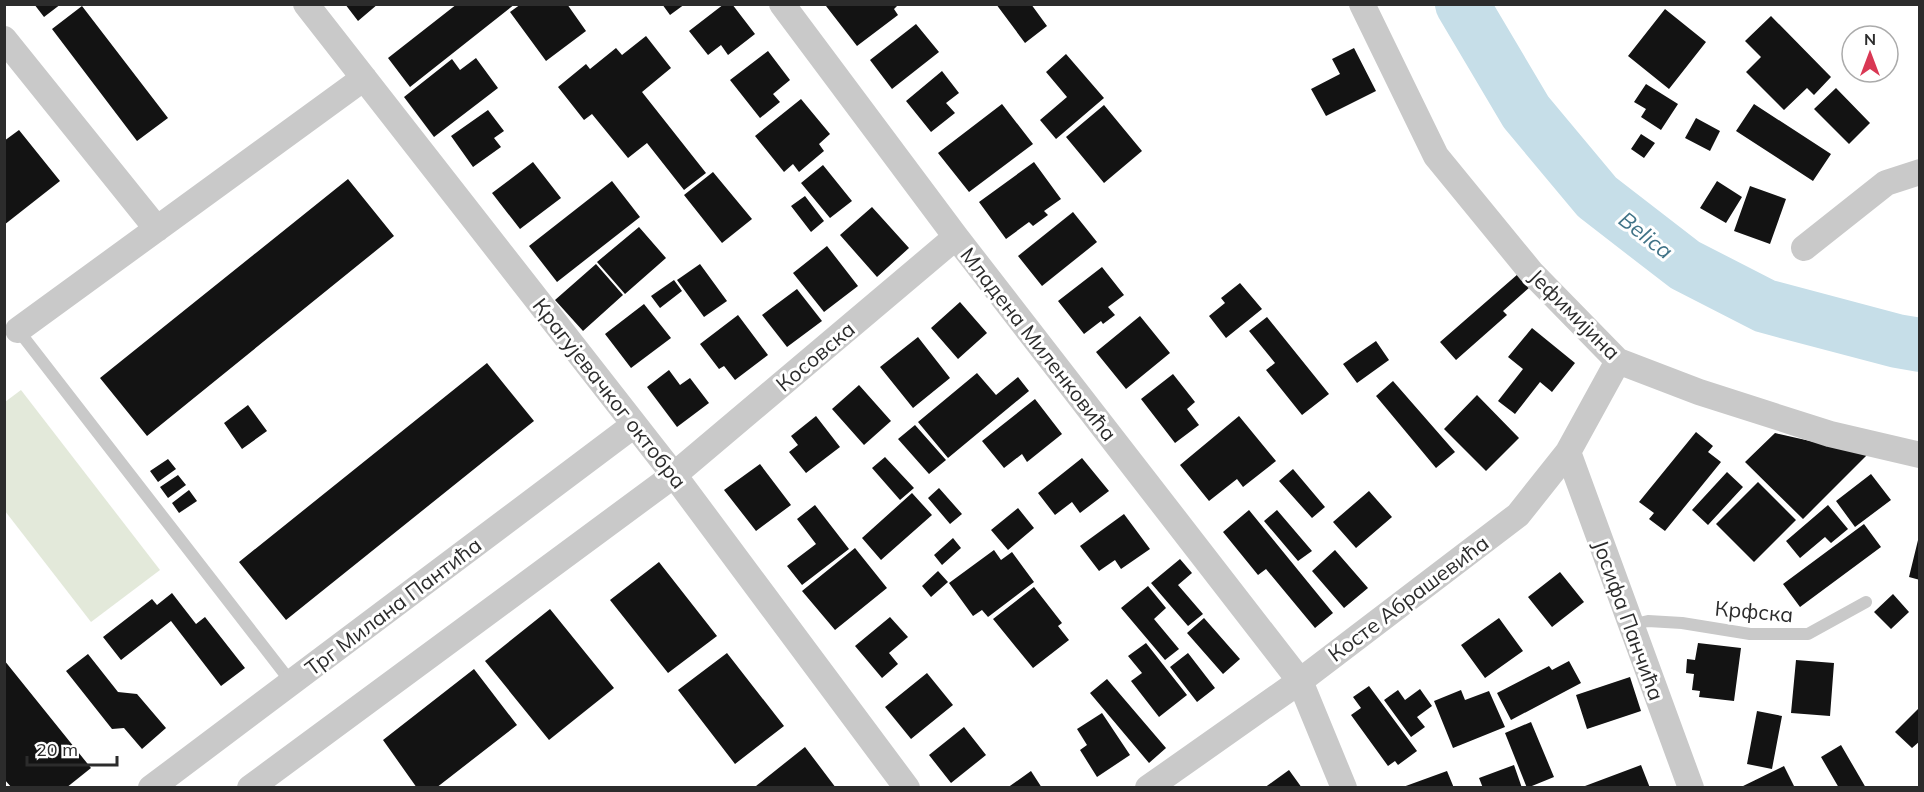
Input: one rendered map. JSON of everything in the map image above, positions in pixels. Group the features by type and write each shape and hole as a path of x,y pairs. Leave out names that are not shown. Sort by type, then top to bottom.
{"street":[{"name":"Крагујевачког октобра","path":"306,4 674,475 907,788"},
{"name":"Младена Миленковића","path":"782,4 956,237 1300,681 1344,788"},
{"name":"Јефимијина","path":"1362,4 1436,156 1531,272 1618,361 1699,392 1830,434 1920,454"},
{"path":"8,49 157,229"},
{"path":"18,330 364,78"},
{"path":"1804,248 1886,183 1920,172"},
{"name":"Косовска","path":"674,475 956,237"},
{"name":"Косте Абрашевића","path":"1148,788 1300,681 1518,515 1568,452 1618,361"},
{"name":"Трг Милана Пантића","path":"151,788 634,424"},
{"name":"Јосифа Панчића","path":"1568,452 1691,788"},
{"path":"250,788 674,475"}],"lane":[{"path":"18,330 291,682"},
{"name":"Крфска","path":"1631,625 1648,621 1682,623 1750,634 1808,634 1866,602"}],"green space":[{"path":"21,390 160,570 91,622 5,511 5,402"}],"building":[{"path":"34,4 61,4 44,17"},
{"path":"345,4 378,4 358,21"},
{"path":"457,4 515,4 410,87 388,58"},
{"path":"521,4 567,4 586,31 546,61 510,12"},
{"path":"662,4 685,4 670,15"},
{"path":"724,4 732,4 755,34 728,55 721,45 708,55 689,31"},
{"path":"829,4 899,4 894,9 898,15 857,46 826,6"},
{"path":"996,4 1031,4 1047,26 1025,43"},
{"path":"82,6 168,118 137,141 52,29"},
{"path":"1665,9 1706,42 1669,89 1628,56"},
{"path":"1771,16 1831,77 1814,95 1807,88 1784,110 1746,72 1761,57 1745,41"},
{"path":"916,24 939,52 892,89 870,60"},
{"path":"646,36 671,68 642,92 706,173 684,190 647,143 628,158 592,114 584,120 558,87 586,64 590,69 616,48 622,55"},
{"path":"1354,48 1376,91 1326,116 1311,89 1340,74 1332,59"},
{"path":"768,51 790,80 773,94 780,102 760,118 730,80"},
{"path":"1066,54 1104,98 1056,139 1040,120 1067,97 1046,72"},
{"path":"476,58 498,88 434,137 404,97 452,59 460,70"},
{"path":"942,71 959,93 946,103 955,113 931,132 906,101"},
{"path":"1646,84 1678,104 1661,130 1641,117 1646,109 1634,102"},
{"path":"1836,88 1870,123 1849,144 1814,109"},
{"path":"801,99 830,134 819,144 824,151 799,172 793,164 784,172 755,136"},
{"path":"1002,104 1033,144 969,192 938,153"},
{"path":"1754,104 1831,154 1813,181 1736,131"},
{"path":"1104,105 1142,151 1104,183 1066,137"},
{"path":"488,110 504,131 494,138 501,147 473,167 451,136"},
{"path":"1696,118 1720,131 1710,151 1685,138"},
{"path":"19,130 60,181 4,225 4,141"},
{"path":"1641,134 1655,143 1644,158 1631,149"},
{"path":"533,162 561,198 520,229 492,193"},
{"path":"1034,162 1061,199 1044,211 1048,215 1033,226 1029,222 1006,239 979,202"},
{"path":"823,165 852,201 830,218 801,183"},
{"path":"713,172 752,219 722,243 684,195"},
{"path":"348,179 394,236 147,436 100,378"},
{"path":"612,181 640,217 557,282 529,246"},
{"path":"1717,181 1742,197 1726,223 1700,208"},
{"path":"1750,186 1786,199 1770,244 1734,231"},
{"path":"805,196 824,221 811,232 791,206"},
{"path":"872,207 909,248 877,277 840,235"},
{"path":"1073,212 1097,242 1042,286 1018,256"},
{"path":"639,227 666,258 625,294 597,262"},
{"path":"827,246 858,286 824,312 793,273"},
{"path":"596,264 623,295 583,331 555,300"},
{"path":"700,264 727,301 704,317 677,280"},
{"path":"1102,267 1124,295 1108,307 1115,315 1103,324 1101,321 1084,334 1058,301"},
{"path":"1518,274 1530,287 1503,311 1507,315 1456,360 1440,342"},
{"path":"674,280 682,291 660,308 651,296"},
{"path":"1240,283 1262,309 1226,338 1209,316 1225,303 1221,298"},
{"path":"797,289 822,321 787,347 762,315"},
{"path":"960,302 987,333 958,359 931,328"},
{"path":"644,304 671,338 631,368 605,334"},
{"path":"738,315 768,355 735,380 724,366 719,369 700,344"},
{"path":"1140,316 1170,353 1126,389 1096,352"},
{"path":"1267,317 1329,394 1302,415 1266,370 1275,363 1249,331"},
{"path":"1532,328 1575,363 1552,392 1540,382 1515,414 1498,401 1523,369 1508,357"},
{"path":"918,337 950,378 913,408 880,367"},
{"path":"1376,341 1389,360 1357,383 1343,364"},
{"path":"487,363 534,421 286,620 239,562"},
{"path":"669,370 680,385 690,378 709,403 677,427 647,387"},
{"path":"977,373 996,395 1018,377 1029,391 948,458 918,422"},
{"path":"1173,374 1195,402 1187,409 1199,425 1175,443 1141,399"},
{"path":"1393,381 1455,452 1436,468 1376,396"},
{"path":"859,385 891,421 864,445 832,409"},
{"path":"1477,395 1519,438 1486,471 1444,429"},
{"path":"1035,399 1062,434 1027,462 1022,454 1004,468 982,441"},
{"path":"248,405 267,431 242,449 224,423"},
{"path":"816,416 840,447 806,473 789,452 798,445 791,436"},
{"path":"1239,416 1276,461 1243,487 1237,479 1209,501 1180,465"},
{"path":"915,425 946,460 929,474 898,439"},
{"path":"1696,432 1713,446 1708,452 1721,462 1665,531 1649,519 1654,513 1639,502"},
{"path":"1775,433 1868,454 1803,519 1745,462"},
{"path":"885,457 914,488 900,500 872,468"},
{"path":"1082,458 1109,491 1080,513 1072,502 1055,515 1038,493"},
{"path":"168,459 176,469 158,482 150,471"},
{"path":"760,464 791,505 756,531 724,490"},
{"path":"1293,469 1325,507 1312,518 1279,481"},
{"path":"1727,472 1743,487 1708,525 1692,510"},
{"path":"1871,474 1891,500 1855,527 1836,501"},
{"path":"178,475 186,485 168,498 160,487"},
{"path":"1758,482 1796,520 1754,562 1716,524"},
{"path":"939,488 962,514 950,524 928,498"},
{"path":"189,490 197,501 179,513 172,503"},
{"path":"1369,491 1392,517 1356,548 1333,522"},
{"path":"912,493 932,515 881,560 862,538"},
{"path":"815,505 849,549 802,585 787,566 816,544 797,519"},
{"path":"1828,505 1848,529 1831,543 1825,537 1800,558 1786,541"},
{"path":"1018,508 1034,528 1008,550 991,530"},
{"path":"1249,510 1333,613 1315,628 1266,569 1258,575 1223,532"},
{"path":"1277,510 1312,551 1298,561 1264,521"},
{"path":"1124,514 1150,549 1121,569 1115,560 1099,571 1080,546"},
{"path":"1864,524 1881,547 1800,607 1783,584"},
{"path":"1920,536 1920,580 1909,577"},
{"path":"953,538 961,548 942,565 934,555"},
{"path":"855,548 887,588 835,630 802,591"},
{"path":"994,550 1001,560 1012,552 1034,582 988,617 982,610 973,616 949,583"},
{"path":"1335,550 1368,588 1344,608 1312,571"},
{"path":"1180,559 1192,573 1178,585 1203,614 1188,626 1151,583"},
{"path":"659,562 717,636 668,673 610,600"},
{"path":"938,571 948,582 931,597 922,586"},
{"path":"1560,572 1584,602 1552,627 1528,597"},
{"path":"1148,586 1166,608 1154,619 1179,649 1165,660 1121,608"},
{"path":"1034,587 1062,623 1058,626 1069,640 1033,668 993,619"},
{"path":"172,593 196,624 205,617 245,668 221,686 171,621 121,660 103,637 152,599 157,605"},
{"path":"1893,594 1909,612 1891,629 1874,612"},
{"path":"550,609 614,688 549,740 485,661"},
{"path":"890,617 908,637 889,653 898,664 882,678 855,646"},
{"path":"1204,618 1240,659 1223,674 1187,633"},
{"path":"1499,618 1523,651 1485,678 1461,645"},
{"path":"1146,643 1187,695 1159,717 1131,681 1142,673 1128,656"},
{"path":"1698,643 1741,648 1734,701 1699,697 1700,691 1692,690 1694,674 1686,673 1687,659 1695,660"},
{"path":"727,653 784,726 735,764 678,690"},
{"path":"1188,653 1215,688 1197,702 1170,667"},
{"path":"88,654 118,692 137,694 166,728 142,749 124,728 112,729 66,671"},
{"path":"4,660 91,768 66,788 12,788 4,779"},
{"path":"1796,660 1834,663 1830,716 1791,713"},
{"path":"1569,661 1581,683 1511,720 1497,693 1549,666 1552,670"},
{"path":"474,669 517,725 436,788 417,788 383,740"},
{"path":"927,673 953,705 911,739 885,707"},
{"path":"1630,677 1641,711 1587,729 1576,695"},
{"path":"1107,679 1166,748 1149,763 1090,693"},
{"path":"1369,686 1417,751 1398,765 1395,761 1388,766 1351,715 1361,708 1353,697"},
{"path":"1420,689 1432,706 1417,717 1425,727 1411,737 1384,700 1398,690 1405,700"},
{"path":"1461,690 1465,700 1489,691 1505,727 1453,748 1434,701"},
{"path":"1920,707 1920,741 1912,748 1895,732"},
{"path":"1757,711 1782,716 1772,769 1747,764"},
{"path":"1102,713 1130,755 1097,777 1080,750 1087,745 1077,729"},
{"path":"1531,722 1554,777 1527,788 1505,733"},
{"path":"964,727 986,755 951,783 929,755"},
{"path":"1841,745 1866,788 1839,788 1821,757"},
{"path":"805,747 836,788 758,788 756,786"},
{"path":"1514,765 1522,788 1483,788 1479,778"},
{"path":"1641,765 1650,788 1586,788 1585,786"},
{"path":"1784,766 1795,788 1739,788"},
{"path":"1289,770 1302,788 1264,788"},
{"path":"1031,771 1042,788 1007,788"},
{"path":"1447,771 1454,788 1403,788 1403,787"}],"waterway":[{"name":"Belica","path":"1462,4 1526,112 1597,197 1685,265 1765,306 1920,345"}]}
